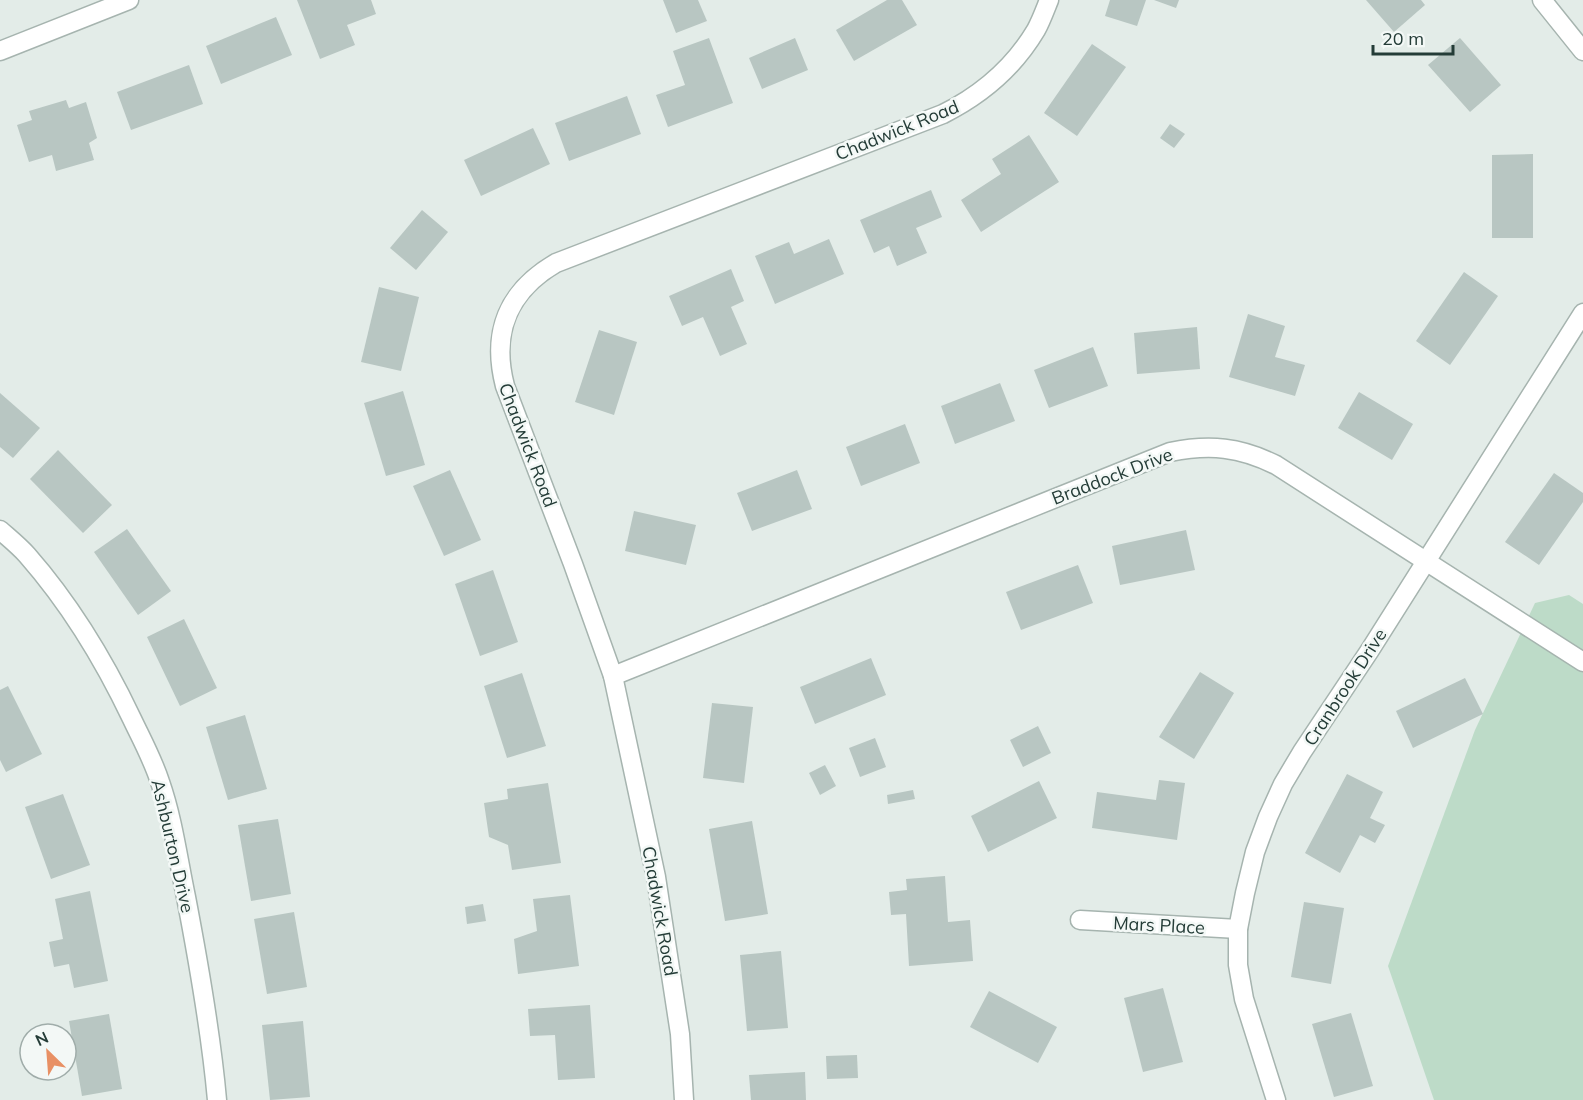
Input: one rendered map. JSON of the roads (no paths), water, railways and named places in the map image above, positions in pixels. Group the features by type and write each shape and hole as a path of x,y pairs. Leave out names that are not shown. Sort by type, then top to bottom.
{"street":[{"path":"0,51 129,0"},
{"name":"Chadwick Road","path":"684,1100 680,1034 656,877 614,676 502,378 499,351 501,333 515,299 526,284 540,272 556,263 959,106 990,85 1015,59 1036,30 1049,0"},
{"path":"1542,0 1583,51"},
{"name":"Cranbrook Drive","path":"1276,1100 1244,999 1238,965 1238,929 1255,852 1268,818 1283,784 1302,753 1370,650 1583,313"},
{"name":"Braddock Drive","path":"614,676 1170,452 1206,447 1242,451 1276,465 1583,662"},
{"name":"Ashburton Drive","path":"0,530 25,553 59,596 90,641 117,689 160,781 171,824 203,984 217,1100"},
{"name":"Mars Place","path":"1080,920 1238,929"}]}
